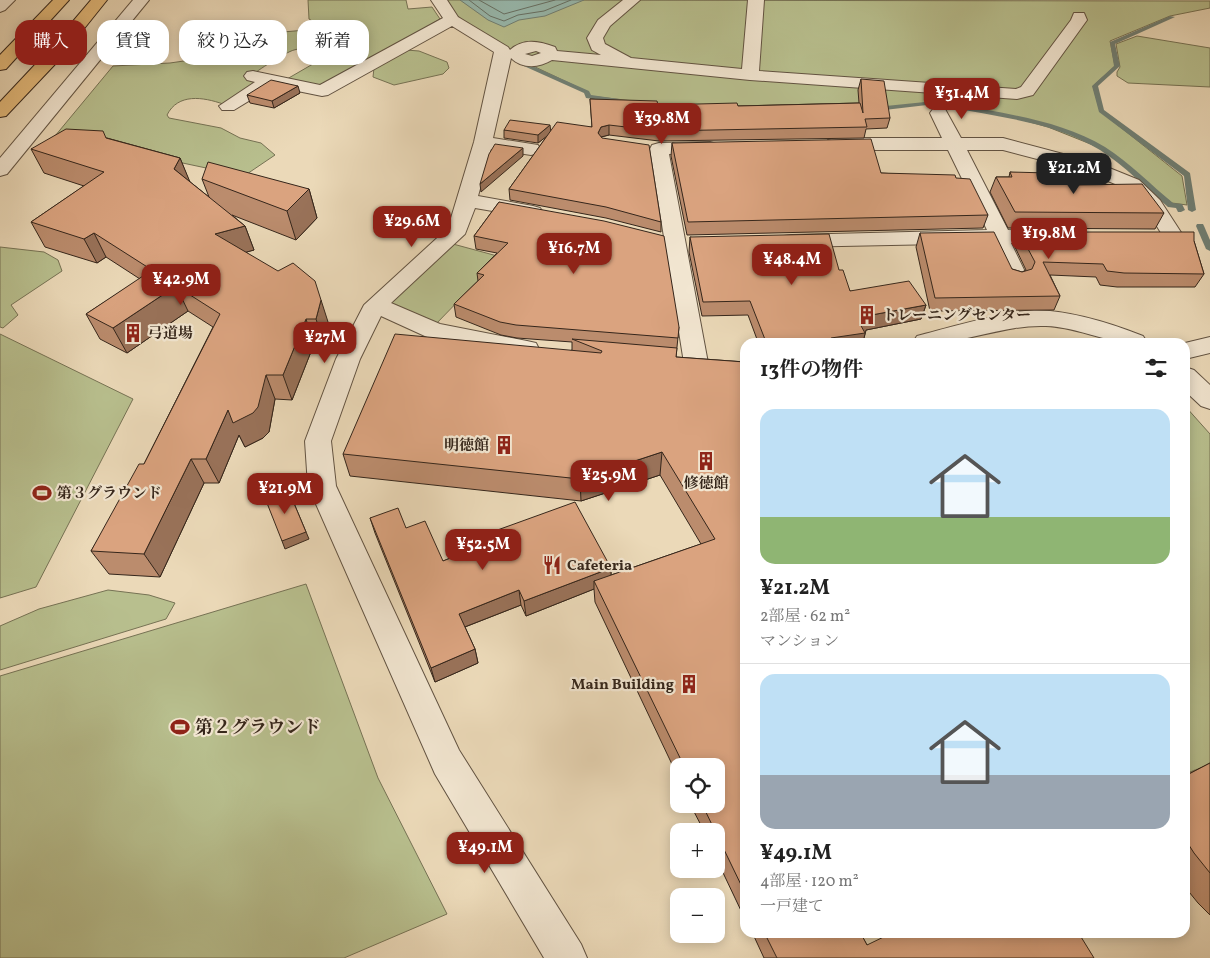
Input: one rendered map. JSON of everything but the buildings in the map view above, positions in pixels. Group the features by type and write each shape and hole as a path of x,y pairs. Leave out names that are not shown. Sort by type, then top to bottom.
{"highway":[{"path":"0,58 55,0"},
{"path":"0,65 61,0"},
{"path":"0,105 94,0"},
{"path":"0,112 53,56 99,0"}],"street":[{"path":"0,8 8,0"},
{"path":"0,170 140,0"},
{"path":"439,0 452,20 502,50 503,56 483,142 458,230 375,305 348,359 318,440 322,486 447,762 567,958"},
{"path":"580,35 604,23 632,0"},
{"path":"750,75 756,0"},
{"path":"564,42 549,53 750,75 1017,94 1027,91 1079,20 1079,16"},
{"path":"253,76 322,91 452,20"},
{"path":"604,23 595,38 598,47 626,62"},
{"path":"228,106 270,80"},
{"path":"939,113 999,236 1016,276"},
{"path":"483,142 531,149"},
{"path":"818,145 1004,144 1090,167 1132,184 1153,204 1174,237 1154,237"},
{"path":"639,147 659,149 729,147"},
{"path":"659,149 696,363"},
{"path":"465,200 548,215"},
{"path":"774,241 999,236 1077,237"},
{"path":"375,305 435,332 517,348 547,350"},
{"path":"941,338 996,324 1035,318 1082,324 1123,338"},
{"path":"1190,350 1210,345"},
{"path":"1190,381 1210,400"}],"green space":[{"path":"308,0 406,0 408,9 432,7 440,19 369,61 369,20 309,19"},
{"path":"445,0 1210,1 1210,8 1170,16 1110,41 1115,66 1093,86 1100,111 1182,176 1187,205 1172,203 1103,149 1048,127 1001,114 926,103 882,109 696,108 589,96 588,92 512,56 510,49 465,22"},
{"path":"297,31 297,49 287,53 287,32"},
{"path":"1137,36 1210,48 1210,87 1128,83 1117,76 1120,67 1116,44"},
{"path":"406,50 419,51 447,62 449,68 443,74 394,85 373,77 374,68"},
{"path":"179,62 179,65 267,65 250,77 259,82 223,104 199,99 184,100 172,108 167,115 169,118 221,128 240,138 261,143 275,155 244,176 55,136 113,66 169,65 170,63"},
{"path":"311,65 361,65 329,84 313,85 287,79"},
{"path":"453,244 501,257 434,326 387,301"},
{"path":"0,247 44,252 58,260 62,271 11,305 18,315 3,328 0,327"},
{"name":"第３グラウンド","path":"0,334 133,399 36,587 0,598"},
{"path":"1190,412 1210,434 1210,764 1190,772"},
{"name":"第２グラウンド","path":"306,584 378,778 447,914 344,958 0,958 0,676"},
{"path":"108,590 149,595 175,603 166,619 0,670 0,626 39,609"}],"water":[{"path":"460,0 584,0 545,16 519,20 504,27 488,20"}],"waterway":[{"path":"1172,17 1112,43 1117,66 1095,86 1101,111 1187,175 1192,210"},
{"path":"517,61 587,92 588,97 619,101"},
{"path":"876,109 925,104"},
{"path":"952,106 1030,121 1068,132 1086,140 1112,155 1171,205 1179,206 1181,210"},
{"path":"1200,226 1210,249"}],"place":[{"name":"トレーニングセンター","path":"867,315"},
{"name":"弓道場","path":"133,333"},
{"name":"明徳館","path":"504,445"},
{"name":"修徳館","path":"706,461"},
{"name":"第３グラウンド","path":"42,493"},
{"name":"Cafeteria","path":"552,565"},
{"name":"Main Building","path":"689,684"},
{"name":"第２グラウンド","path":"180,727"}]}
